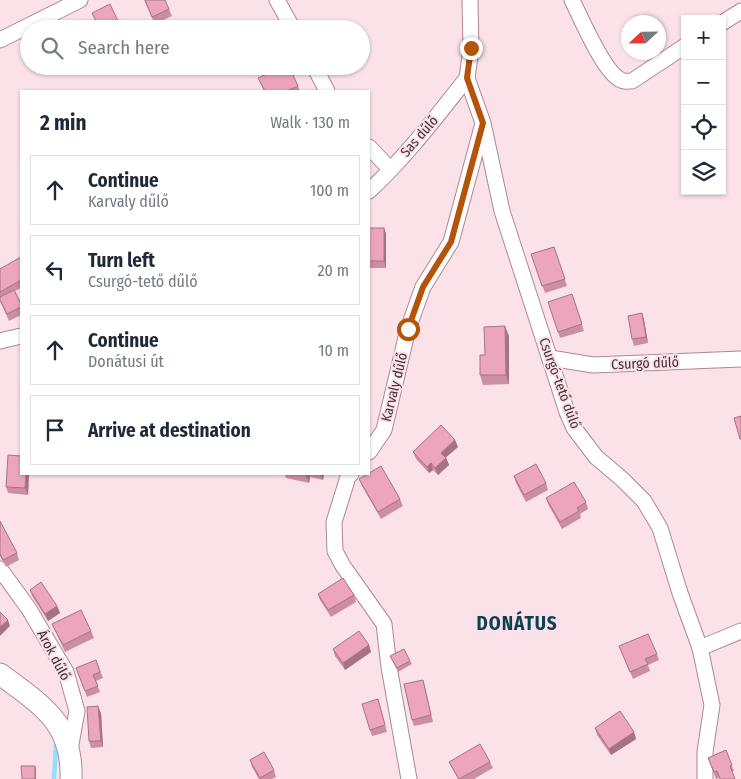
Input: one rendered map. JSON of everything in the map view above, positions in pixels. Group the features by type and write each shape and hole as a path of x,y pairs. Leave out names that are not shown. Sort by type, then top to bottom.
{"street":[{"path":"40,20 80,0"},
{"path":"277,0 288,20"},
{"path":"467,78 471,48 470,0"},
{"path":"572,0 603,60 612,74 622,81 632,81 681,49"},
{"path":"726,20 741,11"},
{"path":"0,40 20,30"},
{"path":"319,75 326,90"},
{"name":"Csurgó-tető dűlő","path":"467,78 483,123 502,211 574,428 596,457 644,501 660,528 680,593 700,648 712,705 705,752 705,779"},
{"name":"Sas dűlő","path":"370,191 416,141 467,78"},
{"name":"Karvaly dűlő","path":"370,451 384,430 408,329 423,287 451,242 483,123"},
{"path":"370,148 390,169"},
{"path":"0,341 20,336"},
{"name":"Csurgó dűlő","path":"550,358 593,364 741,360"},
{"path":"350,475 334,522 335,551 343,566 384,624 389,667 409,779"},
{"name":"Árok dűlő","path":"0,569 29,609 66,672 77,711 70,750"},
{"path":"700,648 741,631"},
{"path":"0,674 40,704 58,724 70,750 71,779"}],"building":[{"path":"145,0 165,0 169,9 152,17"},
{"path":"110,4 118,20 96,20 92,13"},
{"path":"264,75 293,75 298,86 289,90 264,90 258,78"},
{"path":"370,228 384,228 384,261 370,261"},
{"path":"554,247 565,279 542,286 531,254"},
{"path":"20,258 20,281 0,292 0,269"},
{"path":"14,290 20,302 20,308 7,314 0,297"},
{"path":"572,294 582,324 558,332 548,302"},
{"path":"642,313 646,337 632,339 628,316"},
{"path":"505,326 506,375 480,375 480,355 485,355 484,327"},
{"path":"741,416 741,439 740,439 734,418"},
{"path":"441,425 455,440 441,453 446,458 435,468 431,463 427,467 413,452"},
{"path":"8,455 20,456 20,475 26,475 25,488 6,487"},
{"path":"536,464 546,483 524,495 514,476"},
{"path":"381,466 400,499 378,512 359,479 370,475 370,472"},
{"path":"574,482 586,502 577,508 579,511 560,522 546,498"},
{"path":"0,521 17,553 3,560 0,554"},
{"path":"343,578 354,595 328,610 318,594"},
{"path":"41,582 57,606 45,614 30,590"},
{"path":"81,610 91,631 63,645 52,624"},
{"path":"0,612 8,620 0,627"},
{"path":"359,631 369,645 343,663 333,649"},
{"path":"648,634 657,654 645,659 648,664 630,672 619,646"},
{"path":"404,649 410,661 397,668 390,656"},
{"path":"96,660 100,672 93,675 98,686 85,691 76,668"},
{"path":"423,680 431,715 412,720 404,684"},
{"path":"378,699 385,725 370,730 362,704"},
{"path":"98,706 101,741 89,741 87,707"},
{"path":"620,711 634,732 609,749 595,728"},
{"path":"480,744 490,762 459,779 449,762"},
{"path":"726,750 735,779 720,779 717,771 714,772 708,758"},
{"path":"264,752 274,770 260,778 250,760"},
{"path":"21,766 35,766 35,779 22,779"}],"waterway":[{"path":"54,779 56,745"}],"district":[{"name":"DONÁTUS","path":"517,623"}],"route":[{"path":"408,329 423,287 451,242 483,123 467,78 471,48"}]}
